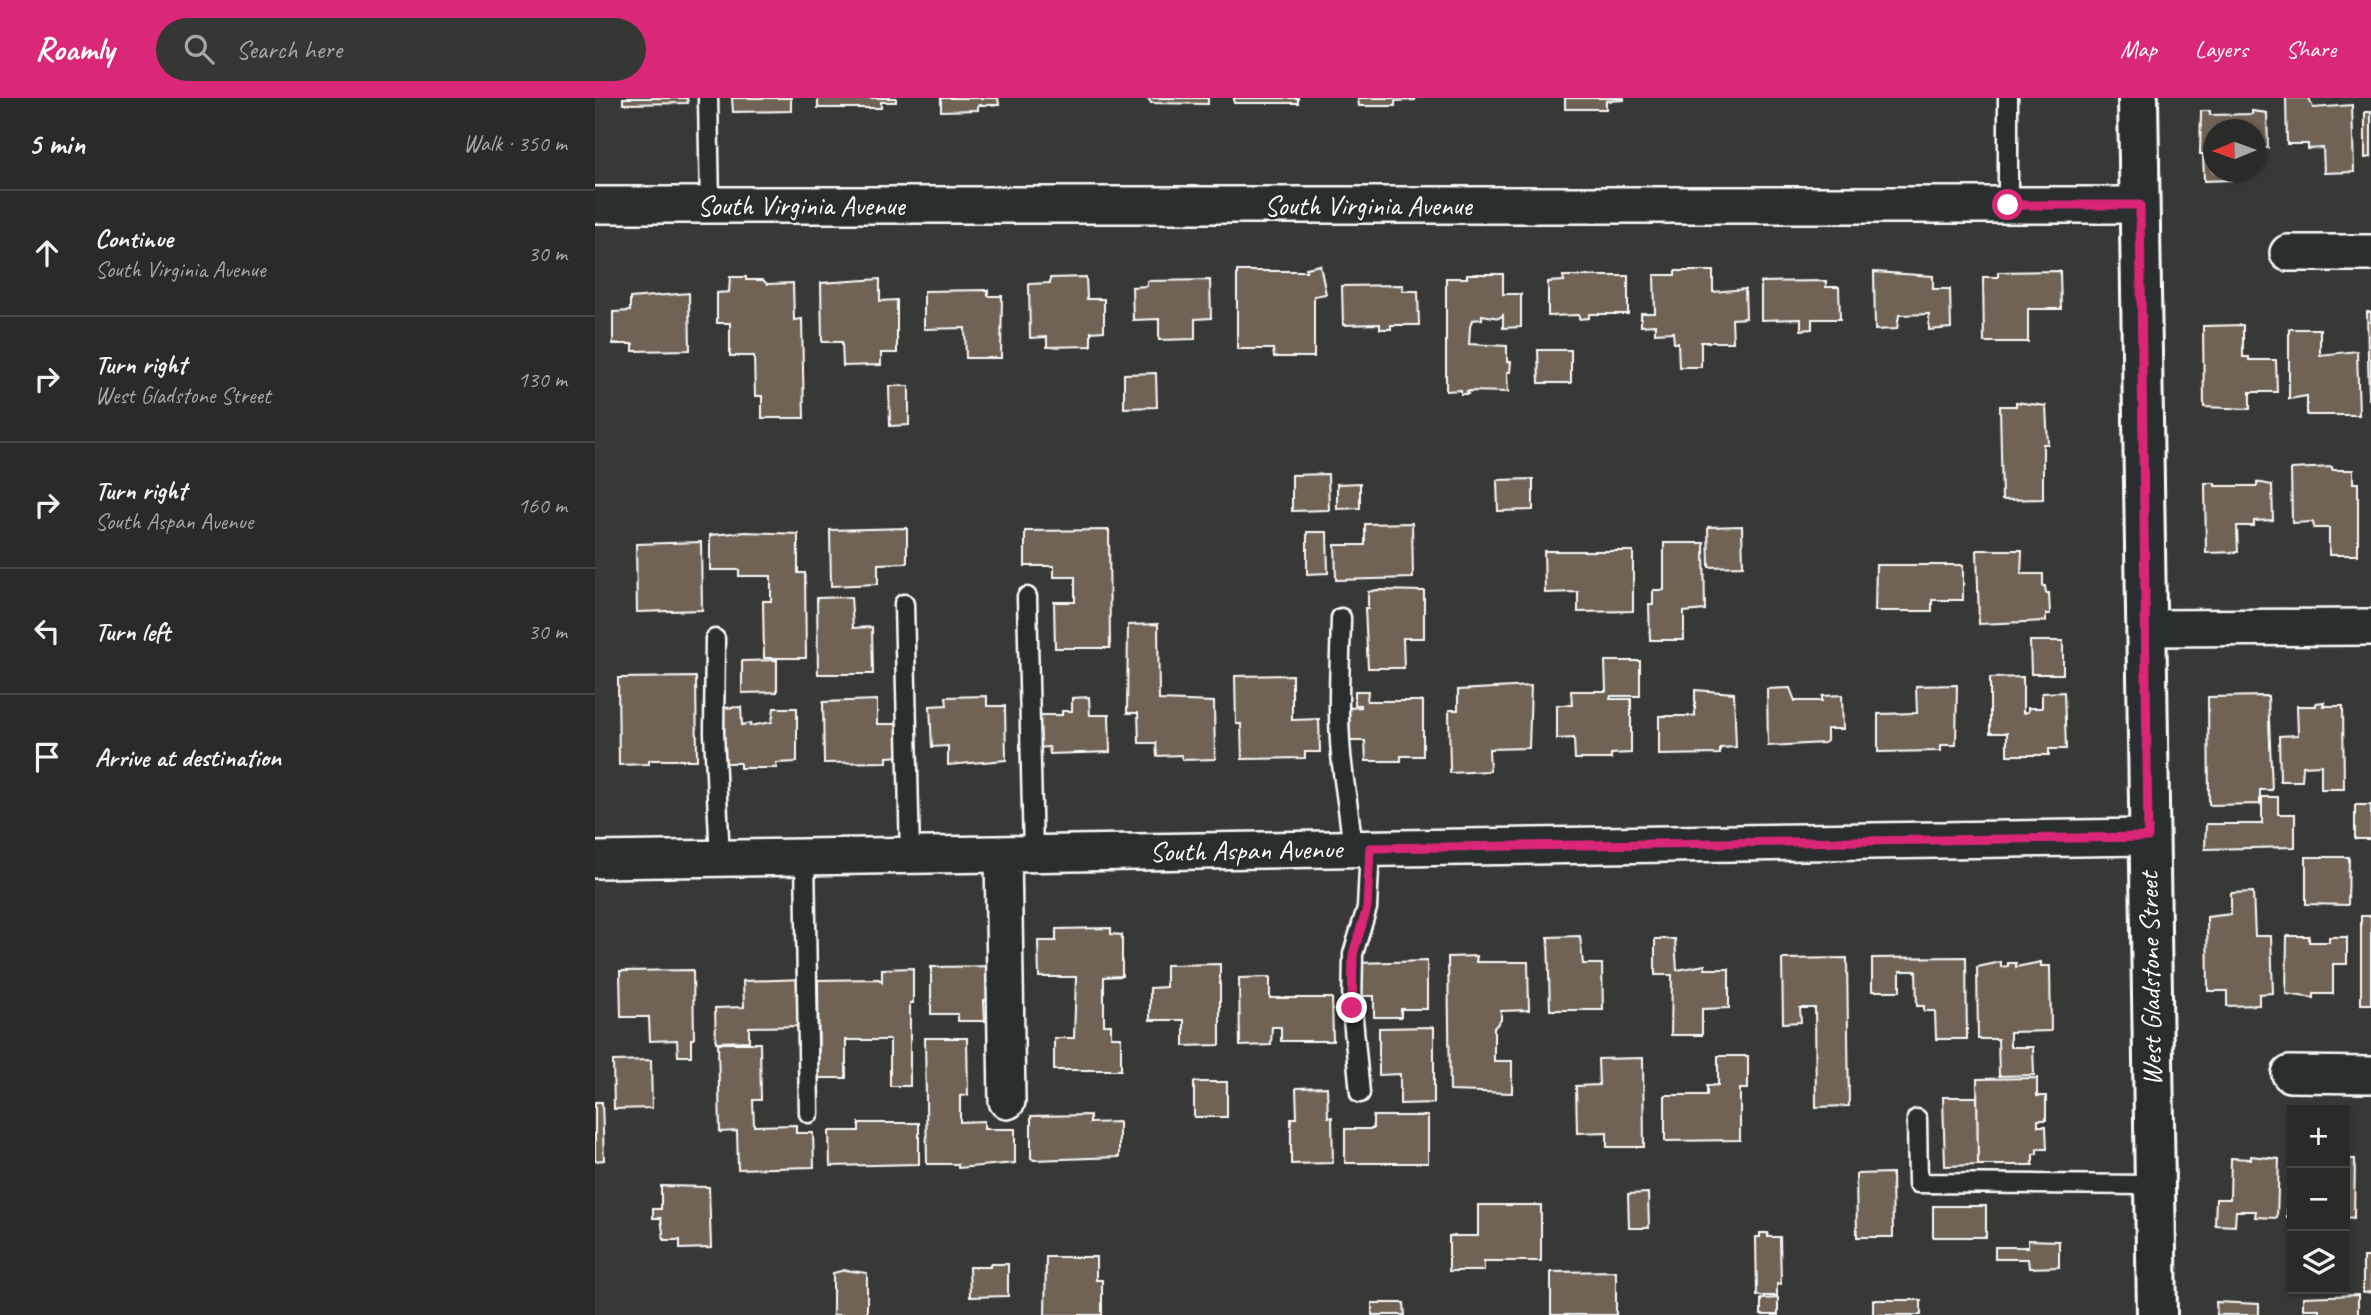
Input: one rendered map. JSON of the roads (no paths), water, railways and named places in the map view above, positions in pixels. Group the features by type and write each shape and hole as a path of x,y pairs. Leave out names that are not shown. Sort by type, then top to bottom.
{"street":[{"name":"West Gladstone Street","path":"2138,98 2157,1315"},
{"name":"South Virginia Avenue","path":"595,205 2140,205"},
{"path":"2288,253 2371,253"},
{"path":"2146,628 2371,627"},
{"name":"South Aspan Avenue","path":"595,860 2148,837"},
{"path":"1007,1101 1018,853"},
{"path":"2290,1074 2371,1075"}],"lane":[{"path":"708,98 711,205"},
{"path":"2008,98 2008,205"},
{"path":"1018,853 1027,597"},
{"path":"904,604 910,855"},
{"path":"1342,618 1339,688 1343,771 1361,848 1367,908 1353,954 1352,1008 1360,1094"},
{"path":"715,639 714,733 720,858"},
{"path":"805,857 809,1114"},
{"path":"1917,1119 1918,1183 2153,1185"}]}
